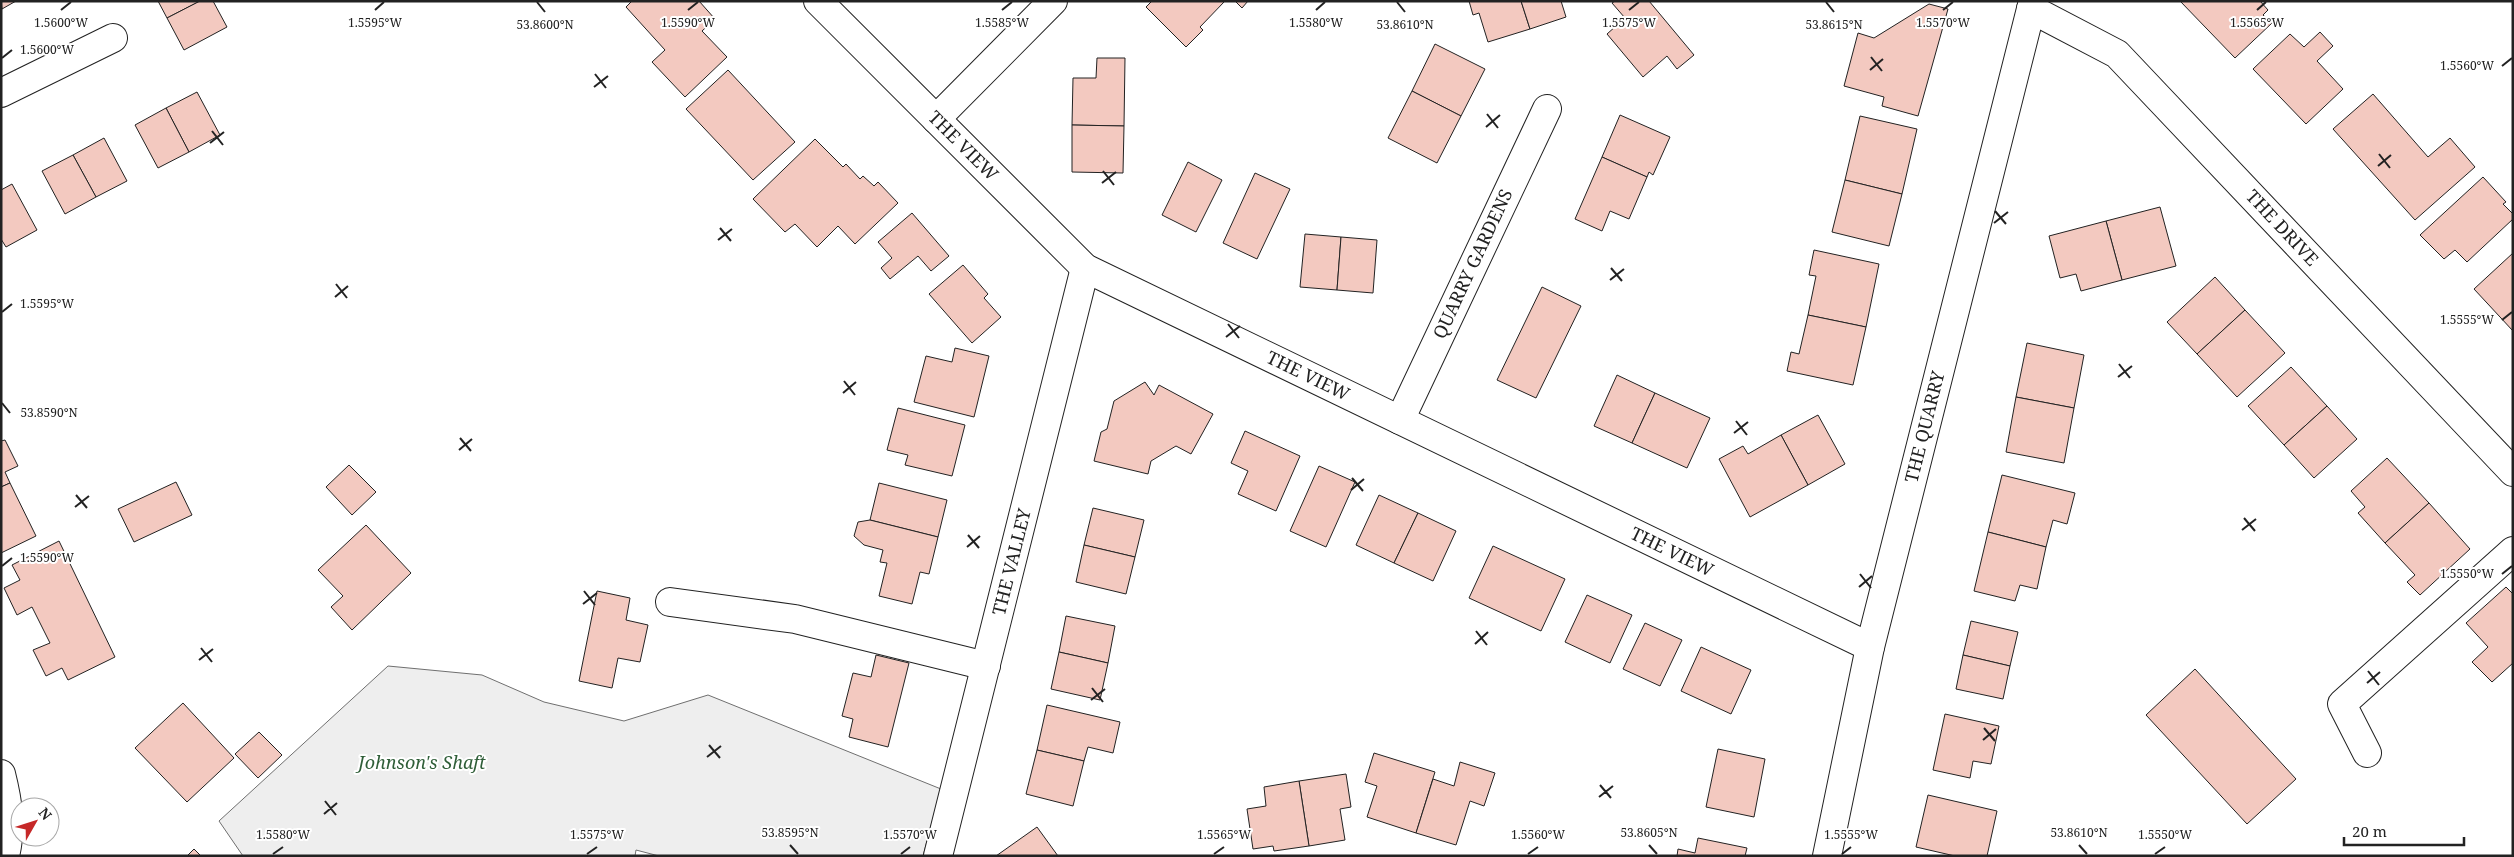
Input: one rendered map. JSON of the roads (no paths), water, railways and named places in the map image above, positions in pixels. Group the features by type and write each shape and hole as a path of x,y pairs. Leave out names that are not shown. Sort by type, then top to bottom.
{"street":[{"name":"THE VIEW","path":"818,1 1085,268 1870,647"},
{"path":"936,119 1053,1"},
{"name":"THE DRIVE","path":"2032,5 2118,54 2513,472"},
{"name":"THE QUARRY","path":"1827,856 1870,647 2032,5"},
{"path":"1,93 113,38"},
{"name":"QUARRY GARDENS","path":"1400,420 1547,108"},
{"name":"THE VALLEY","path":"938,856 1085,268"},
{"path":"2367,754 2342,704 2513,551"},
{"path":"670,602 794,619 986,666"},
{"path":"1,774 8,802 10,836 5,856"}],"park label":[{"name":"Johnson's Shaft","path":"422,763"}]}
